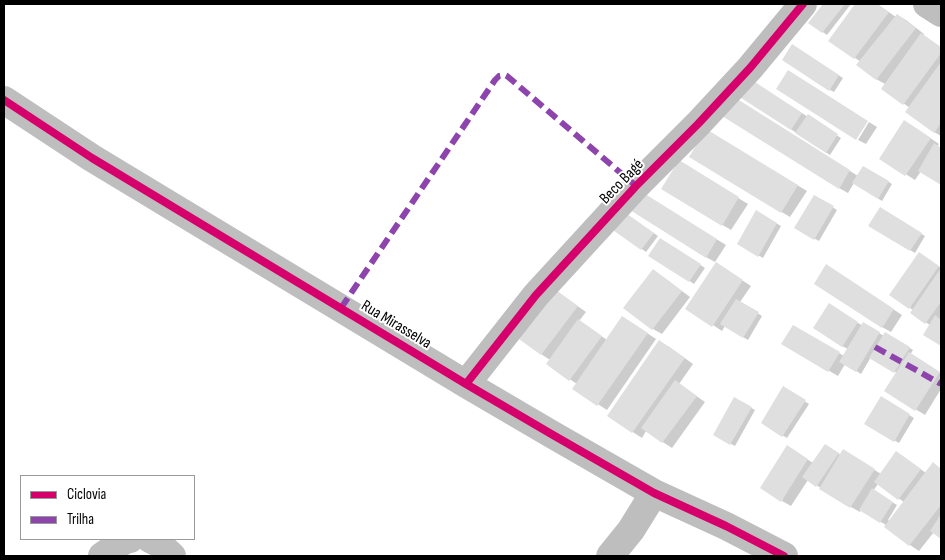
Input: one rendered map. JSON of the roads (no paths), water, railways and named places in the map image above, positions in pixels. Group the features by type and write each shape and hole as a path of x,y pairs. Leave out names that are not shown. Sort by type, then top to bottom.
{"street":[{"name":"Beco Bagé","path":"466,384 536,295 636,186 698,124 750,68 803,4"},
{"path":"927,4 941,13"},
{"name":"Rua Mirasselva","path":"4,100 92,158 466,384 654,493 726,526 784,556"},
{"path":"610,556 631,530 654,493"},
{"path":"102,556 125,540"}]}
